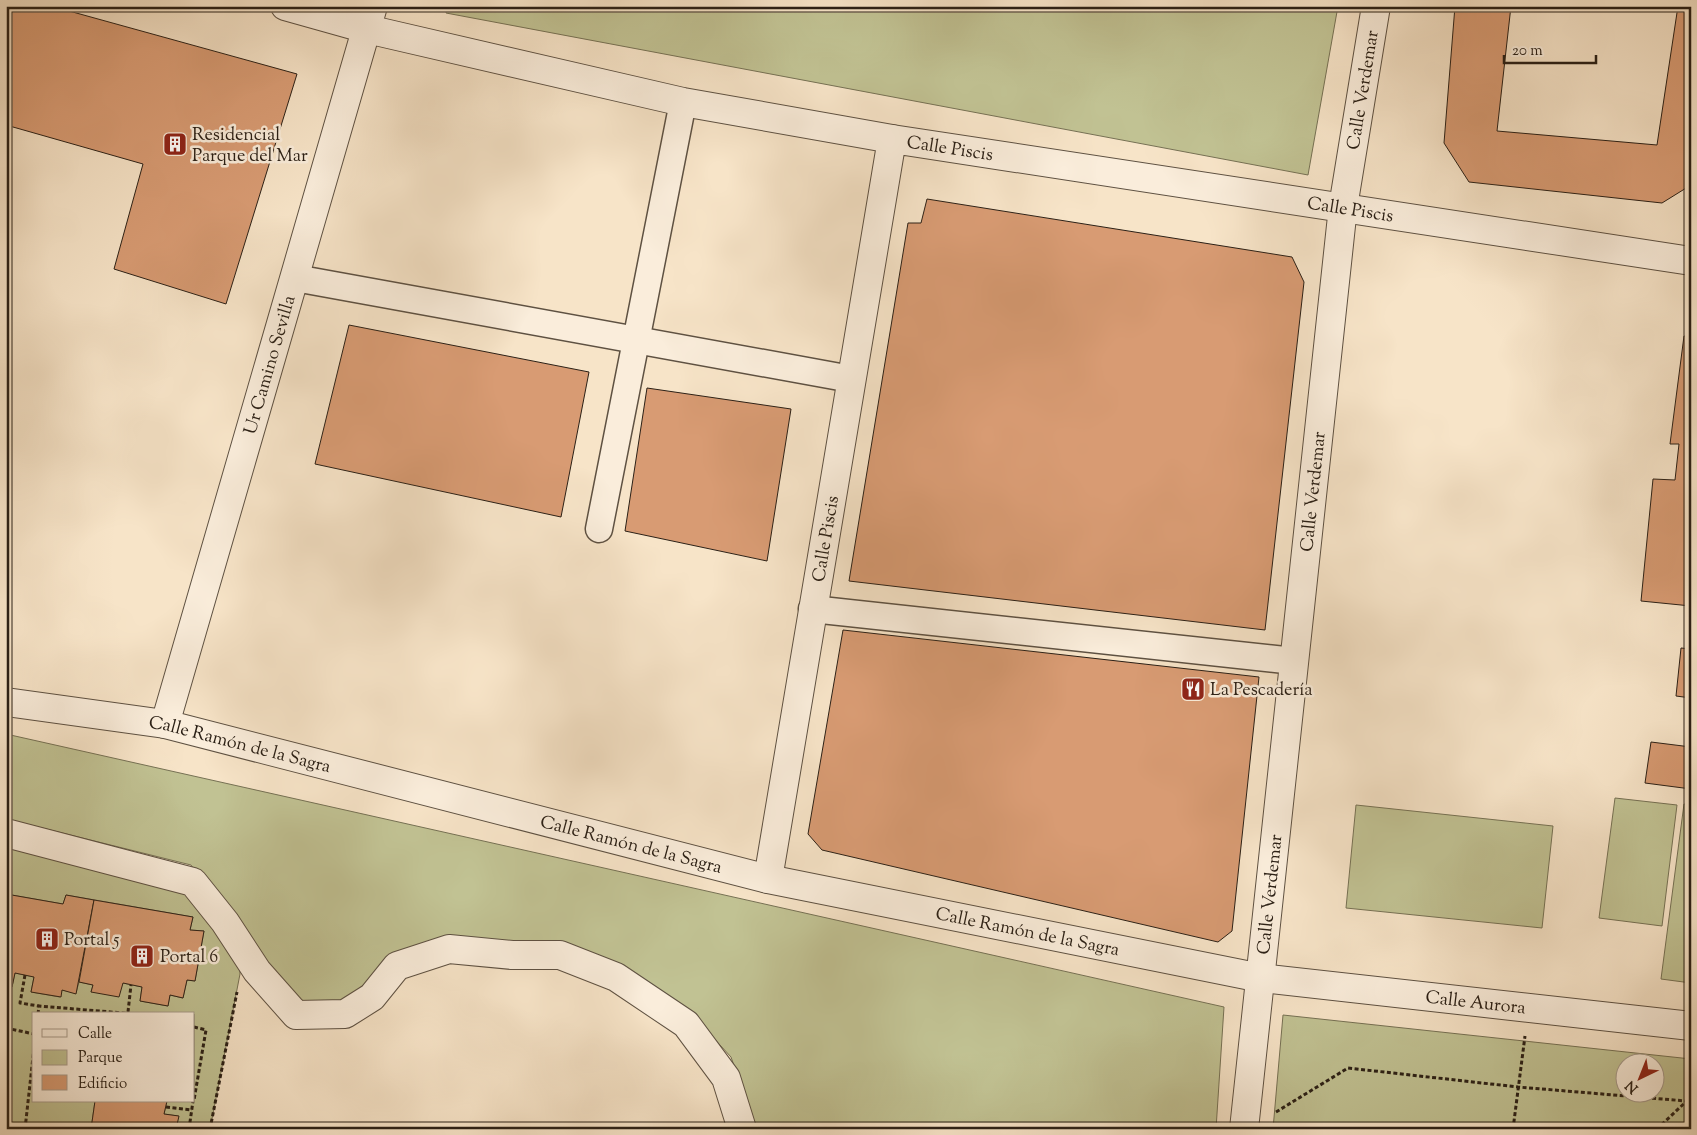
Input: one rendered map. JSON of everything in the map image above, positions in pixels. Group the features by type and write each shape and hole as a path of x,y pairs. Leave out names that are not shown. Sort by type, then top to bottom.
{"street":[{"path":"285,6 370,18 683,102 892,138"},
{"name":"Calle Verdemar","path":"1244,1129 1343,207 1376,6"},
{"name":"Ur Camino Sevilla","path":"165,724 370,18"},
{"path":"599,529 683,102"},
{"name":"Calle Piscis","path":"768,879 892,138 1691,260"},
{"path":"295,278 851,379"},
{"path":"812,609 1294,661"},
{"name":"Calle Ramón de la Sagra","path":"6,702 165,724 768,879 1261,978"},
{"path":"6,833 193,882 224,922 257,971 296,1015 345,1014 372,997 397,966 450,949 512,956 560,955 616,977 686,1024 726,1078 742,1129"},
{"name":"Calle Aurora","path":"1261,978 1691,1026"}],"path":[{"path":"210,1129 240,974 239,944"},
{"path":"25,975 20,1003 39,1006 128,1012 131,985"},
{"path":"38,1012 39,1006"},
{"path":"6,1028 32,1034"},
{"path":"195,1028 206,1030 195,1094"},
{"path":"1513,1129 1525,1035"},
{"path":"26,1129 32,1068"},
{"path":"1270,1115 1348,1068 1518,1087 1686,1101 1691,1108"},
{"path":"1657,1129 1691,1097"},
{"path":"189,1129 194,1102"},
{"path":"166,1107 192,1110"}],"green space":[{"path":"447,6 1338,6 1308,175 446,13"},
{"path":"6,734 1224,1007 1216,1129 758,1129 755,1126 731,1057 687,1009 622,966 396,956 354,993 331,1007 304,1003 271,972 191,865 6,819"},
{"path":"1615,798 1677,805 1662,926 1599,918"},
{"path":"1684,804 1691,805 1691,983 1661,979"},
{"path":"1356,805 1553,826 1542,928 1346,908"},
{"path":"6,845 183,893 239,944 240,974 210,1129 176,1129 178,1116 164,1114 167,1102 195,1102 195,1012 32,1012 32,1102 95,1102 91,1129 6,1129 6,986 12,987 15,973 34,977 31,992 60,997 62,990 76,993 79,982 93,985 91,992 123,983 142,987 140,1001 168,1006 170,995 183,998 187,980 195,981 204,931 190,930 193,917 66,895 63,904 6,894"},
{"path":"1283,1015 1626,1052 1614,1052 1614,1102 1664,1102 1664,1056 1691,1059 1691,1129 1273,1129"}],"building":[{"name":"Residencial Parque del Mar","path":"6,6 51,6 297,74 226,304 114,269 143,164 6,125"},
{"path":"1455,6 1511,6 1497,131 1657,145 1678,6 1691,6 1691,185 1662,203 1469,182 1444,143"},
{"path":"927,199 1292,257 1304,282 1265,630 849,581 908,223 921,223"},
{"path":"349,325 589,372 561,517 315,464"},
{"path":"1684,336 1691,337 1691,606 1641,601 1653,479 1675,480 1679,444 1670,444"},
{"path":"647,388 791,409 767,561 625,531"},
{"path":"843,630 1259,677 1232,931 1218,942 822,850 808,834"},
{"path":"1681,648 1691,649 1691,698 1676,696"},
{"path":"1651,742 1691,747 1691,789 1645,783"},
{"name":"Portal 5","path":"6,894 63,904 66,895 94,900 76,994 62,990 61,997 31,992 34,977 15,973 12,987 6,986"},
{"name":"Portal 6","path":"94,900 193,917 190,930 204,931 195,981 187,980 183,998 170,995 168,1006 140,1001 142,987 123,983 119,997 91,992 93,985 79,982"},
{"path":"95,1102 167,1102 164,1114 179,1116 176,1129 91,1129"}],"place":[{"name":"Residencial Parque del Mar","path":"175,144"},
{"name":"La Pescadería","path":"1193,689"},
{"name":"Portal 5","path":"47,939"},
{"name":"Portal 6","path":"142,956"}]}
